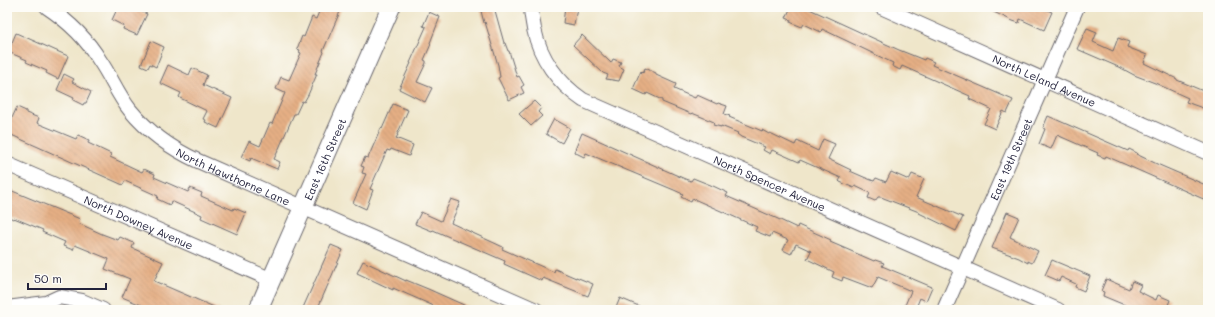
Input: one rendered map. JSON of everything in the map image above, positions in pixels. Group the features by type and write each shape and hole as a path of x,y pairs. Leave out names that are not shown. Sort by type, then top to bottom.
{"main road":[{"name":"East 16th Street","path":"258,310 391,7"}],"street":[{"name":"North Hawthorne Lane","path":"47,7 67,22 84,39 98,57 129,109 142,124 157,137 190,157 536,310"},
{"name":"North Spencer Avenue","path":"532,7 532,20 535,34 551,70 560,81 583,100 1058,310"},
{"name":"North Leland Avenue","path":"881,7 1208,153"},
{"name":"East 19th Street","path":"944,310 1077,7"},
{"name":"North Downey Avenue","path":"7,164 272,280"},
{"path":"7,308 45,306 59,297 82,301 103,310"}],"building":[{"path":"118,7 131,7 147,14 137,35 123,29 124,26 112,20"},
{"path":"321,7 342,7 323,51 324,52 315,74 317,74 308,95 304,102 302,101 296,114 294,114 274,159 280,162 277,169 251,158 250,161 241,157 249,141 260,146 270,123 272,124 285,93 276,89 281,77 289,80 301,53 299,52 300,50 297,49 302,36 304,37 312,17 316,19"},
{"path":"480,7 494,7 504,43 509,51 517,77 519,76 524,85 521,87 524,93 509,100 498,78 500,77 498,65"},
{"path":"565,7 577,8 574,25 563,23"},
{"path":"791,7 805,7 899,50 924,60 925,58 934,62 932,65 1013,100 1007,113 1003,111 995,129 984,124 991,109 969,99 970,96 902,66 900,70 892,66 893,63 822,29 821,32 804,24 802,27 790,22 791,20 786,18"},
{"path":"983,7 1040,7 1052,12 1044,30 1020,19 1019,23 1013,21"},
{"path":"429,12 440,17 424,60 426,63 417,82 432,88 425,102 399,89 426,27 423,26"},
{"path":"1087,28 1097,32 1093,42 1113,51 1118,38 1129,42 1127,47 1147,55 1144,63 1177,80 1208,93 1208,110 1186,102 1188,98 1077,49"},
{"path":"16,33 68,56 58,79 46,73 47,71 26,62 27,60 8,52"},
{"path":"582,35 611,63 613,59 621,62 619,66 624,69 619,81 606,79 608,75 603,73 573,45"},
{"path":"151,41 164,47 156,67 150,64 148,68 141,65"},
{"path":"168,65 189,75 192,68 207,75 203,85 232,98 218,128 205,122 206,120 203,119 207,111 180,98 181,93 160,83"},
{"path":"645,68 676,84 674,89 695,98 697,95 717,104 727,106 724,114 730,116 729,117 769,134 770,133 795,145 797,141 818,151 823,139 835,144 828,159 866,178 874,181 876,178 886,182 891,172 909,180 912,174 924,179 916,197 963,217 956,231 919,212 881,197 878,197 875,201 868,198 870,193 855,186 854,188 840,182 839,181 841,178 800,160 799,162 772,150 770,154 763,150 765,147 741,137 737,134 738,133 721,126 713,125 714,122 662,102 662,100 647,93 646,95 633,89 641,71 643,73"},
{"path":"64,74 74,79 72,82 91,92 86,103 83,105 73,100 74,98 57,90"},
{"path":"534,101 541,108 538,112 542,116 531,126 519,114"},
{"path":"393,104 408,110 396,138 413,145 409,156 391,149 390,151 387,150 370,189 373,190 366,209 353,203 366,174 362,173 364,167 361,166 365,157 368,158"},
{"path":"17,107 26,111 26,113 39,118 37,123 76,139 78,135 89,140 88,143 111,154 110,157 142,172 144,169 155,174 154,177 188,192 190,188 202,193 201,196 233,210 234,208 246,213 237,234 201,218 202,215 171,201 170,205 157,199 158,196 125,181 123,185 7,133 7,121 9,116 12,118"},
{"path":"1048,116 1128,151 1129,149 1157,164 1208,186 1208,201 1106,156 1105,158 1097,155 1098,153 1057,135 1051,149 1039,144"},
{"path":"554,119 570,128 562,143 546,134"},
{"path":"582,133 685,179 691,181 693,178 713,186 728,193 726,196 797,228 798,225 831,240 830,242 874,261 884,263 882,266 932,287 926,301 920,298 915,310 903,310 911,291 878,277 872,288 843,277 842,281 832,277 834,272 807,259 811,251 796,244 791,254 783,250 788,240 772,233 770,237 755,231 757,227 693,198 691,202 681,197 683,194 586,153 584,157 574,152"},
{"path":"10,190 80,219 78,223 102,234 118,240 120,237 134,243 132,248 163,262 154,281 221,310 153,310 122,297 130,279 105,269 109,259 75,245 73,250 63,246 65,242 42,232 43,230 7,216 7,196"},
{"path":"451,199 460,202 451,223 503,247 502,249 554,272 555,269 593,284 588,296 543,278 542,281 504,264 505,261 433,230 432,231 415,224 421,212 441,221"},
{"path":"1007,212 1019,217 1010,237 1038,251 1032,263 1028,261 1028,263 992,248"},
{"path":"331,245 343,250 317,310 302,310"},
{"path":"1052,260 1090,276 1084,291 1075,287 1076,284 1061,277 1059,281 1045,275"},
{"path":"363,261 475,310 443,310 393,288 393,290 357,273"},
{"path":"1106,279 1129,289 1132,281 1141,285 1138,291 1156,300 1158,295 1170,300 1166,310 1126,310 1127,306 1103,296 1104,292 1101,291"},
{"path":"620,298 648,310 615,310"}]}
